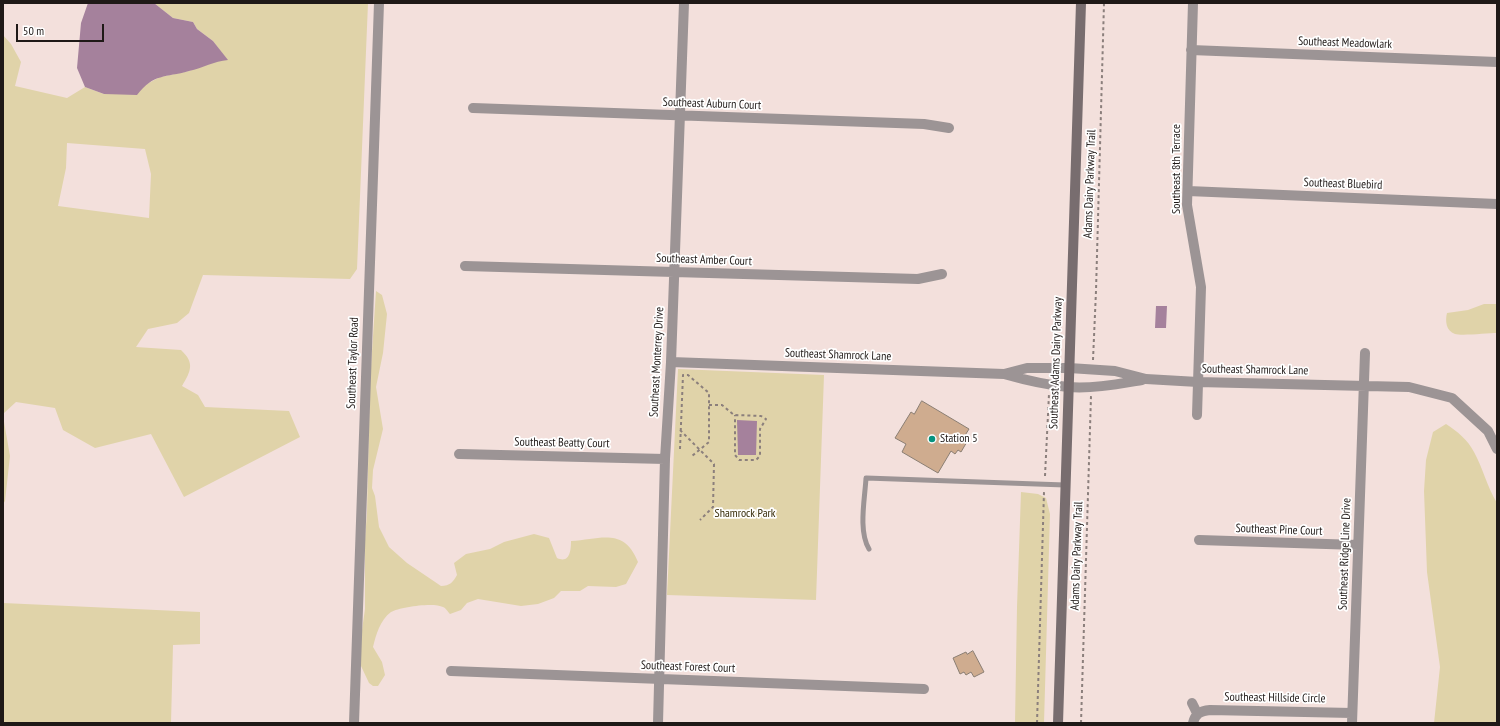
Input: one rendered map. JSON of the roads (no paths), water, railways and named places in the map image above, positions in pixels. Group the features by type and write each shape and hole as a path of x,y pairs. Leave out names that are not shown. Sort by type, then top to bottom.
{"main road":[{"name":"Southeast Adams Dairy Parkway","path":"1058,723 1081,3"}],"street":[{"name":"Southeast Taylor Road","path":"354,723 379,3"},
{"name":"Southeast Monterrey Drive","path":"658,723 665,459 671,362 684,3"},
{"name":"Southeast 8th Terrace","path":"1193,3 1187,205 1201,287 1197,415"},
{"name":"Southeast Meadowlark","path":"1192,50 1497,62"},
{"name":"Southeast Auburn Court","path":"473,108 924,124 949,128"},
{"name":"Southeast Bluebird","path":"1188,191 1497,204"},
{"name":"Southeast Amber Court","path":"465,266 918,279 942,274"},
{"path":"1364,386 1365,353"},
{"name":"Southeast Shamrock Lane","path":"671,362 1004,374 1028,382 1069,387 1110,385 1146,379"},
{"name":"Southeast Shamrock Lane","path":"1004,374 1027,368 1069,368 1115,371 1146,379 1198,382 1409,387 1452,398 1488,431 1497,449"},
{"name":"Southeast Ridge Line Drive","path":"1352,718 1364,386"},
{"name":"Southeast Beatty Court","path":"459,454 665,459"},
{"name":"Southeast Pine Court","path":"1199,540 1358,545"},
{"name":"Southeast Forest Court","path":"451,671 924,689"},
{"path":"1192,704 1197,713 1193,723"},
{"name":"Southeast Hillside Circle","path":"1197,713 1210,710 1352,718"}],"lane":[{"path":"869,549 864,535 863,521 866,478 1066,485"}],"place":[{"name":"Station 5","path":"932,439"}],"park label":[{"name":"Shamrock Park","path":"745,514"}]}
